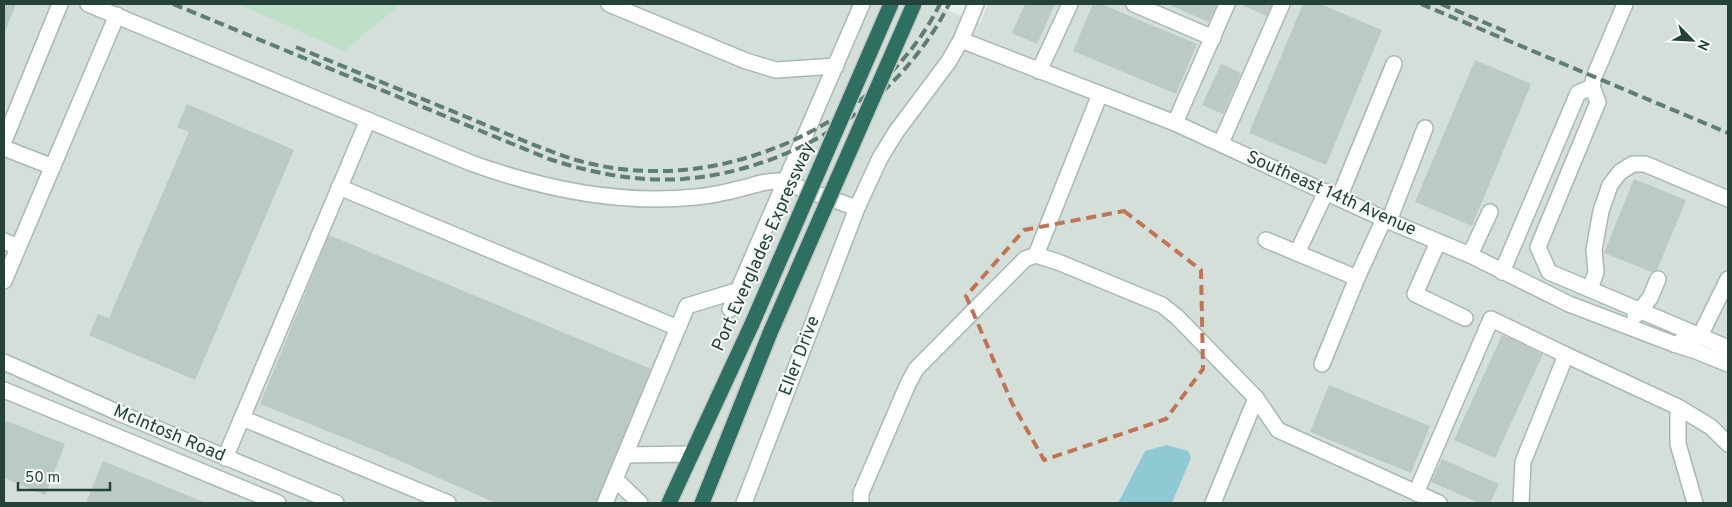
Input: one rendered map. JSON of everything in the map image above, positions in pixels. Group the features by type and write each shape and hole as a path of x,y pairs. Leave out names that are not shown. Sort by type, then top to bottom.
{"highway":[{"name":"Port Everglades Expressway","path":"669,503 690,454 752,324 891,4"},
{"path":"702,503 770,333 914,4"}],"street":[{"path":"4,141 60,4"},
{"path":"88,4 498,172 544,185 592,195 636,200 677,199 721,193 767,181 786,182 857,208"},
{"path":"609,4 746,61 776,70 836,66"},
{"path":"730,309 862,4"},
{"name":"Eller Drive","path":"744,503 872,172 888,144 940,74 961,40 976,4"},
{"path":"1039,71 1070,4"},
{"path":"1134,4 1213,38"},
{"path":"1175,123 1228,4"},
{"path":"1221,144 1282,4"},
{"path":"1625,4 1594,76 1592,87 1598,102 1538,247 1549,272 1728,348"},
{"path":"4,281 117,15"},
{"name":"Southeast 14th Avenue","path":"961,40 1175,123 1386,220 1470,255 1569,304 1728,364"},
{"path":"1297,253 1333,195 1394,64"},
{"path":"1502,272 1578,93 1592,87"},
{"path":"1036,255 1100,94"},
{"path":"225,458 368,120"},
{"path":"1322,364 1357,278 1386,220 1425,128"},
{"path":"4,148 53,167"},
{"path":"1590,289 1596,272 1594,250 1601,210 1610,185 1620,172 1632,164 1645,164 1728,199"},
{"path":"339,188 678,328"},
{"path":"1470,255 1490,212"},
{"path":"1266,240 1357,278"},
{"path":"4,241 18,247"},
{"path":"1438,242 1415,294 1465,318"},
{"path":"861,503 861,493 916,369 1025,259 1036,255 1058,262 1162,305 1177,317 1256,398 1278,430 1439,503"},
{"path":"1628,325 1650,298 1658,279"},
{"path":"1700,336 1728,279"},
{"path":"605,503 687,306 739,290"},
{"path":"1416,493 1491,319 1678,407 1712,427 1728,444"},
{"path":"1671,323 1667,342 1700,336"},
{"path":"1521,503 1523,462 1566,355"},
{"name":"McIntosh Road","path":"4,362 119,414 336,503"},
{"name":"McIntosh Road","path":"4,390 278,503"},
{"path":"1219,501 1256,398"},
{"path":"1678,407 1678,444 1695,503"},
{"path":"242,418 448,503"},
{"path":"626,455 690,454"},
{"path":"615,479 640,503"}],"highlighted area":[{"path":"1124,211 1201,270 1203,369 1166,419 1044,460 1012,403 966,296 1024,230"}],"shaded area":[{"path":"4,4 238,4 344,50 401,4 931,4 980,23 988,4 1728,4 1728,503 1172,503 1191,458 1145,451 1118,503 4,503"}],"green space":[{"path":"238,4 401,4 344,51"}],"water":[{"path":"1167,445 1188,451 1191,458 1172,503 1118,503 1145,451"}],"building":[{"path":"4,4 16,4 4,34"},
{"path":"1025,4 1055,4 1037,44 1012,33"},
{"path":"1093,4 1101,4 1197,44 1176,94 1073,51"},
{"path":"1167,4 1217,4 1209,22"},
{"path":"1239,4 1272,4 1267,16"},
{"path":"1303,4 1320,4 1382,30 1326,165 1249,133"},
{"path":"1475,60 1531,84 1472,226 1415,202"},
{"path":"1221,64 1241,73 1223,114 1202,105"},
{"path":"187,104 294,150 195,380 89,335 98,314 109,318 189,132 177,127"},
{"path":"1634,179 1686,200 1657,270 1652,272 1604,253"},
{"path":"329,235 651,369 596,503 496,503 377,451 260,404"},
{"path":"1502,335 1543,354 1495,458 1454,440"},
{"path":"1329,385 1430,426 1411,473 1310,432"},
{"path":"4,420 65,444 45,495 4,478"},
{"path":"1442,459 1499,484 1490,503 1479,503 1431,482"},
{"path":"103,461 206,503 86,503"}],"railway":[{"path":"173,4 549,159 581,168 631,178 666,180 724,173 764,162 802,146 839,126 872,101 902,72 928,40 949,4"},
{"path":"296,47 576,160 606,167 668,171 728,163 757,154 786,143 834,119 887,77 916,43 940,4"},
{"path":"1421,4 1728,133"},
{"path":"1441,4 1507,32"}]}
